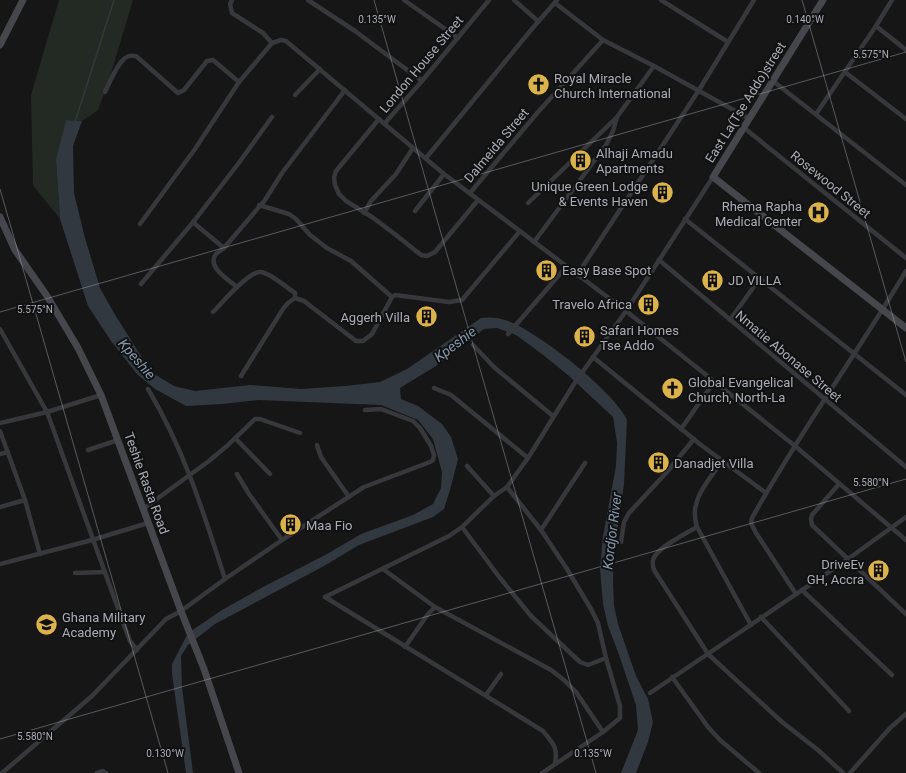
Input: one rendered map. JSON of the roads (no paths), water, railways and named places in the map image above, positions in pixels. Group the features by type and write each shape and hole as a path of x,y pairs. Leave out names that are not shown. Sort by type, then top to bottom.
{"main road":[{"path":"0,45 23,0"},
{"name":"East La(Tse Addo)street","path":"713,177 748,118 773,81 823,0"},
{"path":"713,177 811,252 906,328"},
{"name":"Teshie Rasta Road","path":"0,217 15,250 47,296 78,348 101,395 204,669 239,773"}],"street":[{"path":"232,0 230,4 232,13 263,33 272,43"},
{"path":"308,0 355,31 422,81"},
{"path":"404,0 458,38"},
{"name":"London House Street","path":"385,123 489,0"},
{"path":"514,0 538,21"},
{"path":"661,0 728,42"},
{"path":"577,275 699,90 754,0"},
{"path":"816,114 892,0"},
{"path":"426,158 538,21 556,2 603,40 699,90 748,118"},
{"path":"876,26 906,50"},
{"path":"140,224 195,149 239,82 272,43 281,40 286,41 444,174 626,312 795,446 906,540"},
{"name":"Dalmeida Street","path":"470,193 538,112 603,40"},
{"path":"105,92 121,61 127,56 136,56 178,94 184,90 207,61 210,60 213,60 239,82"},
{"path":"528,202 617,117 654,66"},
{"path":"295,95 320,69"},
{"path":"845,72 906,119"},
{"path":"773,81 906,185"},
{"path":"237,287 217,270 213,260 216,254 224,248 259,205 265,200 282,173 345,90"},
{"path":"141,284 194,221 238,164 272,116"},
{"path":"534,242 606,145 613,131 617,117"},
{"path":"379,119 336,171 334,177 335,185 342,198 396,235 421,255 426,256 435,252 478,200"},
{"name":"Rosewood Street","path":"743,127 906,258"},
{"path":"364,212 371,201 396,174 413,148"},
{"path":"415,211 444,174"},
{"path":"555,764 557,754 553,742 543,731 325,597 449,536 462,527 494,496 507,487 528,458 574,384 626,312 713,177"},
{"path":"259,205 289,214 296,219 310,235 327,248 351,262 392,297"},
{"path":"685,219 906,395"},
{"path":"194,221 195,224 224,248"},
{"path":"294,298 304,301 356,341 363,341 372,334 392,297 398,294 453,302 462,300 520,231"},
{"name":"Nmatie Abonase Street","path":"659,260 824,400 906,467"},
{"path":"508,334 566,266"},
{"path":"796,594 753,528 751,523 752,518 795,446 883,310 906,271"},
{"path":"213,312 237,287 254,274 260,272 267,274 295,293 294,298 283,310 241,376"},
{"path":"730,320 760,278"},
{"path":"0,329 47,412 92,540 130,641 136,650"},
{"path":"473,345 495,368 553,416"},
{"path":"593,357 681,429 766,493"},
{"path":"681,429 714,382"},
{"path":"434,388 452,395 528,458"},
{"path":"148,389 160,409 200,499 225,579"},
{"path":"0,423 47,412 101,395"},
{"path":"2,773 92,696 166,619 181,611 282,540 364,488 433,460 434,455 431,446 420,428 413,421 382,409 365,410"},
{"path":"143,509 190,475 235,438 252,420 257,419 300,433"},
{"path":"0,431 25,500 40,554"},
{"path":"235,438 270,474"},
{"path":"621,542 624,522 629,513 666,473 694,439"},
{"path":"88,450 118,440"},
{"path":"317,445 321,457 349,497"},
{"path":"0,454 8,452"},
{"path":"722,461 695,505 696,527 751,625"},
{"path":"541,530 585,463"},
{"path":"467,466 494,496"},
{"path":"237,474 249,494 282,540"},
{"path":"839,484 812,515 812,525 906,614"},
{"path":"507,487 541,530 591,609 598,623 621,711 620,718 542,773"},
{"path":"0,507 25,500"},
{"path":"650,693 848,559 906,517"},
{"path":"0,564 92,540 148,523"},
{"path":"462,527 500,578 531,616 580,662 588,665 606,658"},
{"path":"696,527 664,547 654,556 652,562 654,570 708,654 782,722 818,750 843,773"},
{"path":"383,569 435,607 555,673 576,692 602,732"},
{"path":"74,573 105,572"},
{"path":"802,590 892,675"},
{"path":"405,647 428,614 435,607"},
{"path":"761,617 849,711"},
{"path":"486,695 501,674"},
{"path":"672,677 708,727 720,740 759,773"},
{"path":"850,773 890,728 906,714"},
{"path":"97,773 103,771 106,773"}],"water":[{"name":"Kordjor River","path":"66,120 82,121 73,146 74,193 85,238 100,288 151,372 174,386 195,391 250,385 301,389 380,382 407,369 481,318 493,318 502,319 518,326 554,348 591,378 620,408 627,420 624,484 614,553 614,605 618,624 636,676 648,699 653,722 648,742 636,773 621,773 638,730 636,705 608,626 603,604 600,569 603,536 616,466 617,442 613,417 569,376 542,354 516,335 497,328 484,329 436,366 400,388 401,399 418,406 442,424 451,437 458,459 444,509 433,517 359,545 324,566 215,624 188,645 181,656 182,687 193,773 186,773 172,674 172,664 187,635 222,610 327,554 361,534 413,515 433,504 441,488 442,472 433,439 418,420 381,405 258,400 186,406 155,389 137,374 111,341 88,306 60,219 56,159"}],"waterway":[{"name":"Kpeshie","path":"75,122 114,0"}],"place":[{"name":"Royal Miracle Church International","path":"538,85"},
{"name":"Alhaji Amadu Apartments","path":"581,160"},
{"name":"Unique Green Lodge & Events Haven","path":"663,193"},
{"name":"Rhema Rapha Medical Center","path":"818,213"},
{"name":"Easy Base Spot","path":"546,270"},
{"name":"JD VILLA","path":"712,280"},
{"name":"Travelo Africa","path":"648,304"},
{"name":"Aggerh Villa","path":"426,317"},
{"name":"Safari Homes Tse Addo","path":"584,337"},
{"name":"Global Evangelical Church, North-La","path":"672,389"},
{"name":"Danadjet Villa","path":"659,463"},
{"name":"Maa Fio","path":"291,525"},
{"name":"DriveEv GH, Accra","path":"879,571"},
{"name":"Ghana Military Academy","path":"46,624"}]}
